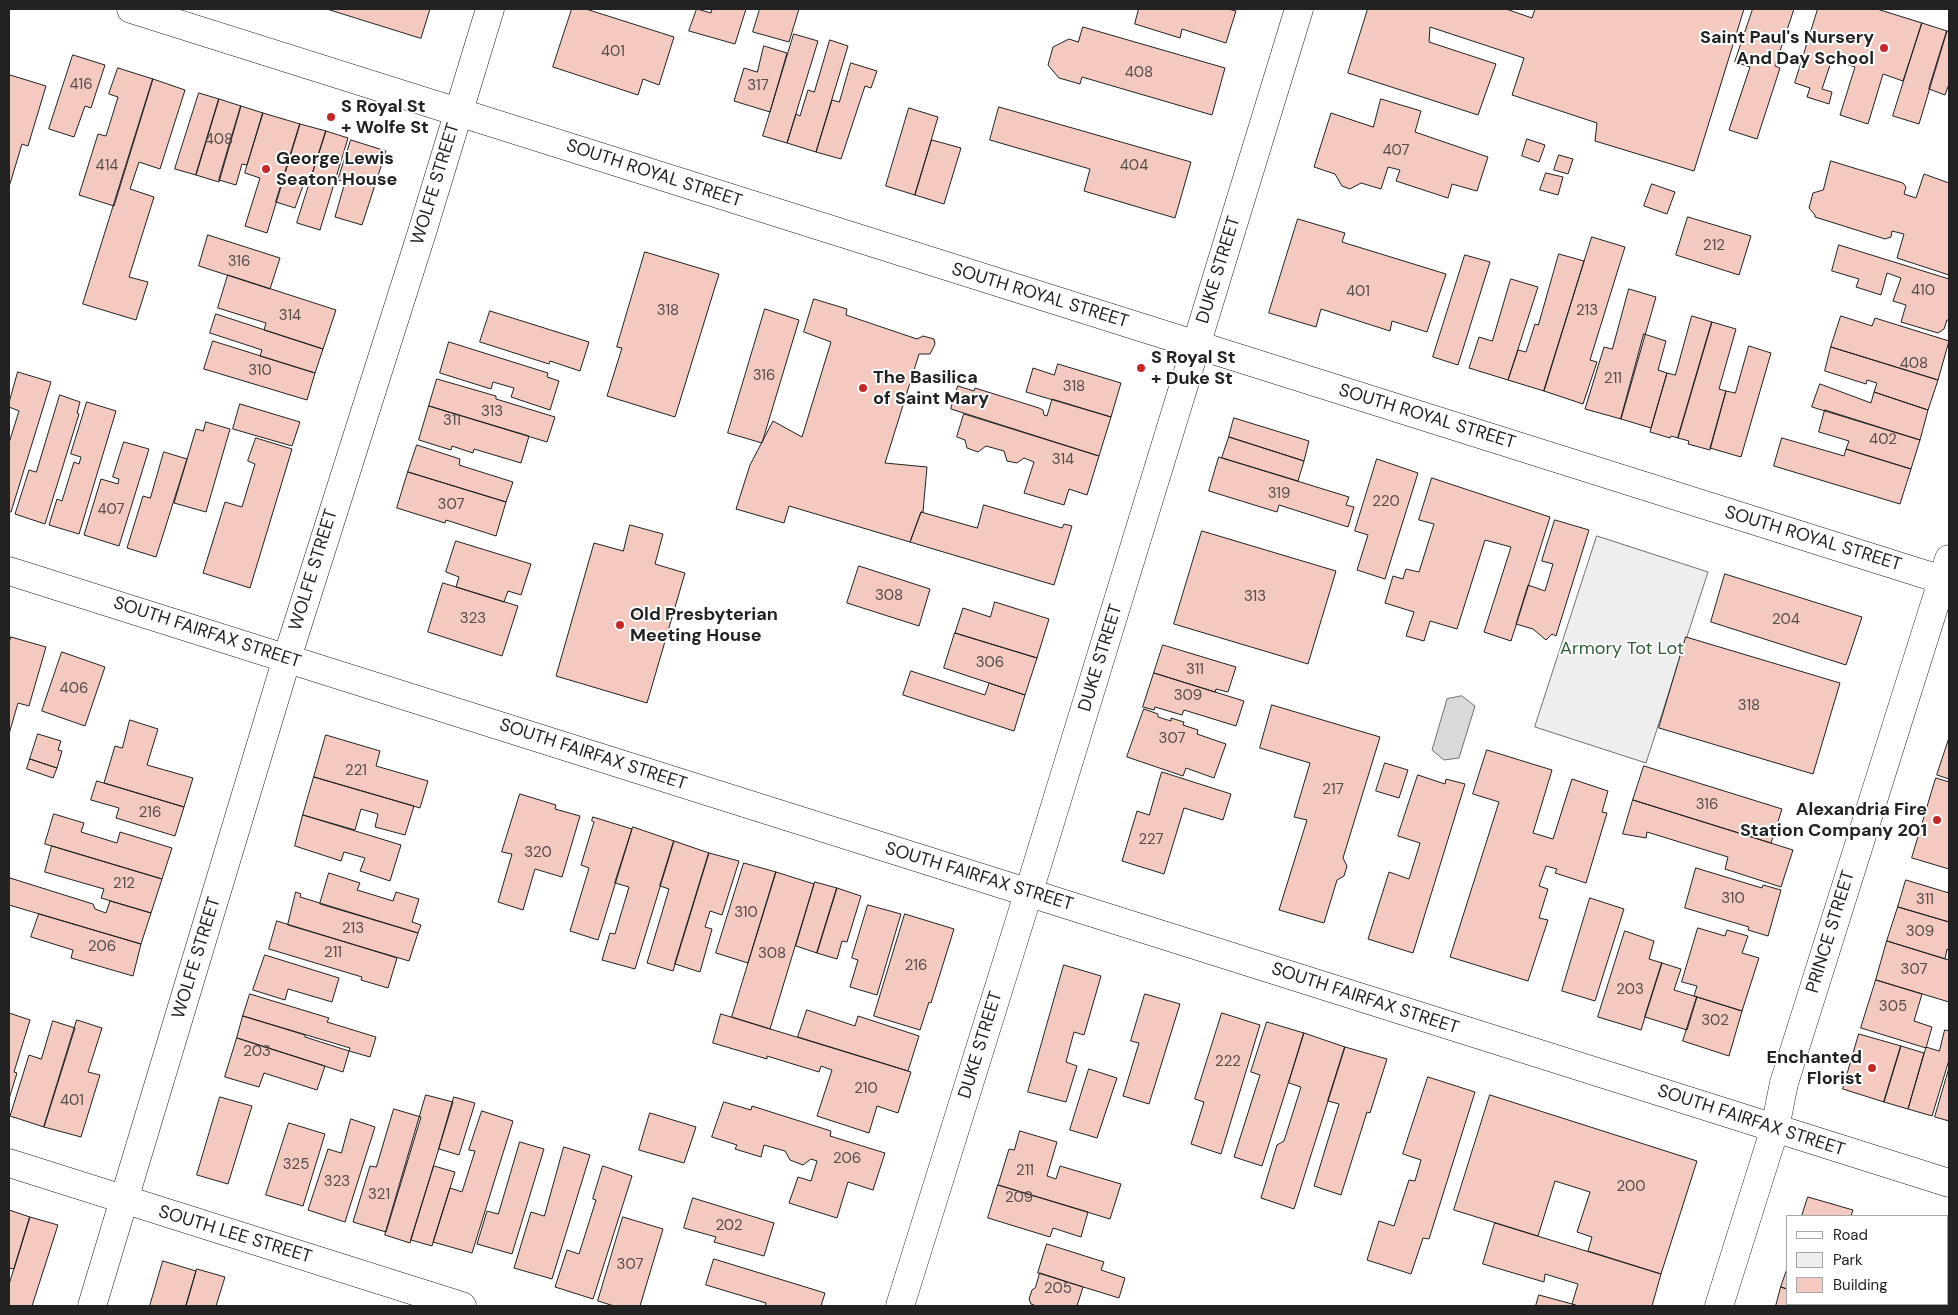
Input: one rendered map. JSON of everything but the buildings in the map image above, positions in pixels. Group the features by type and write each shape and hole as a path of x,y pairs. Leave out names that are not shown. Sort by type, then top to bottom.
{"street":[{"name":"SOUTH ROYAL STREET","path":"132,9 1196,345 1947,573"},
{"name":"WOLFE STREET","path":"92,1306 287,658 490,9"},
{"name":"DUKE STREET","path":"900,1306 1029,893 1299,9"},
{"name":"SOUTH FAIRFAX STREET","path":"9,571 1949,1183"},
{"name":"PRINCE STREET","path":"1719,1306 1774,1128 1784,1083 1947,573"},
{"name":"SOUTH LEE STREET","path":"9,1163 462,1306"}],"green space":[{"name":"Armory Tot Lot","path":"1597,536 1708,572 1646,763 1535,727"}],"shaded area":[{"path":"1462,696 1475,706 1459,758 1444,760 1432,750 1447,699"}],"place":[{"name":"Saint Paul's Nursery And Day School","path":"1884,48"},
{"name":"S Royal St + Wolfe St","path":"331,117"},
{"name":"George Lewis Seaton House","path":"266,169"},
{"name":"S Royal St + Duke St","path":"1141,368"},
{"name":"The Basilica of Saint Mary","path":"863,388"},
{"name":"Old Presbyterian Meeting House","path":"620,625"},
{"name":"Alexandria Fire Station Company 201","path":"1937,820"},
{"name":"Enchanted Florist","path":"1872,1068"}]}
